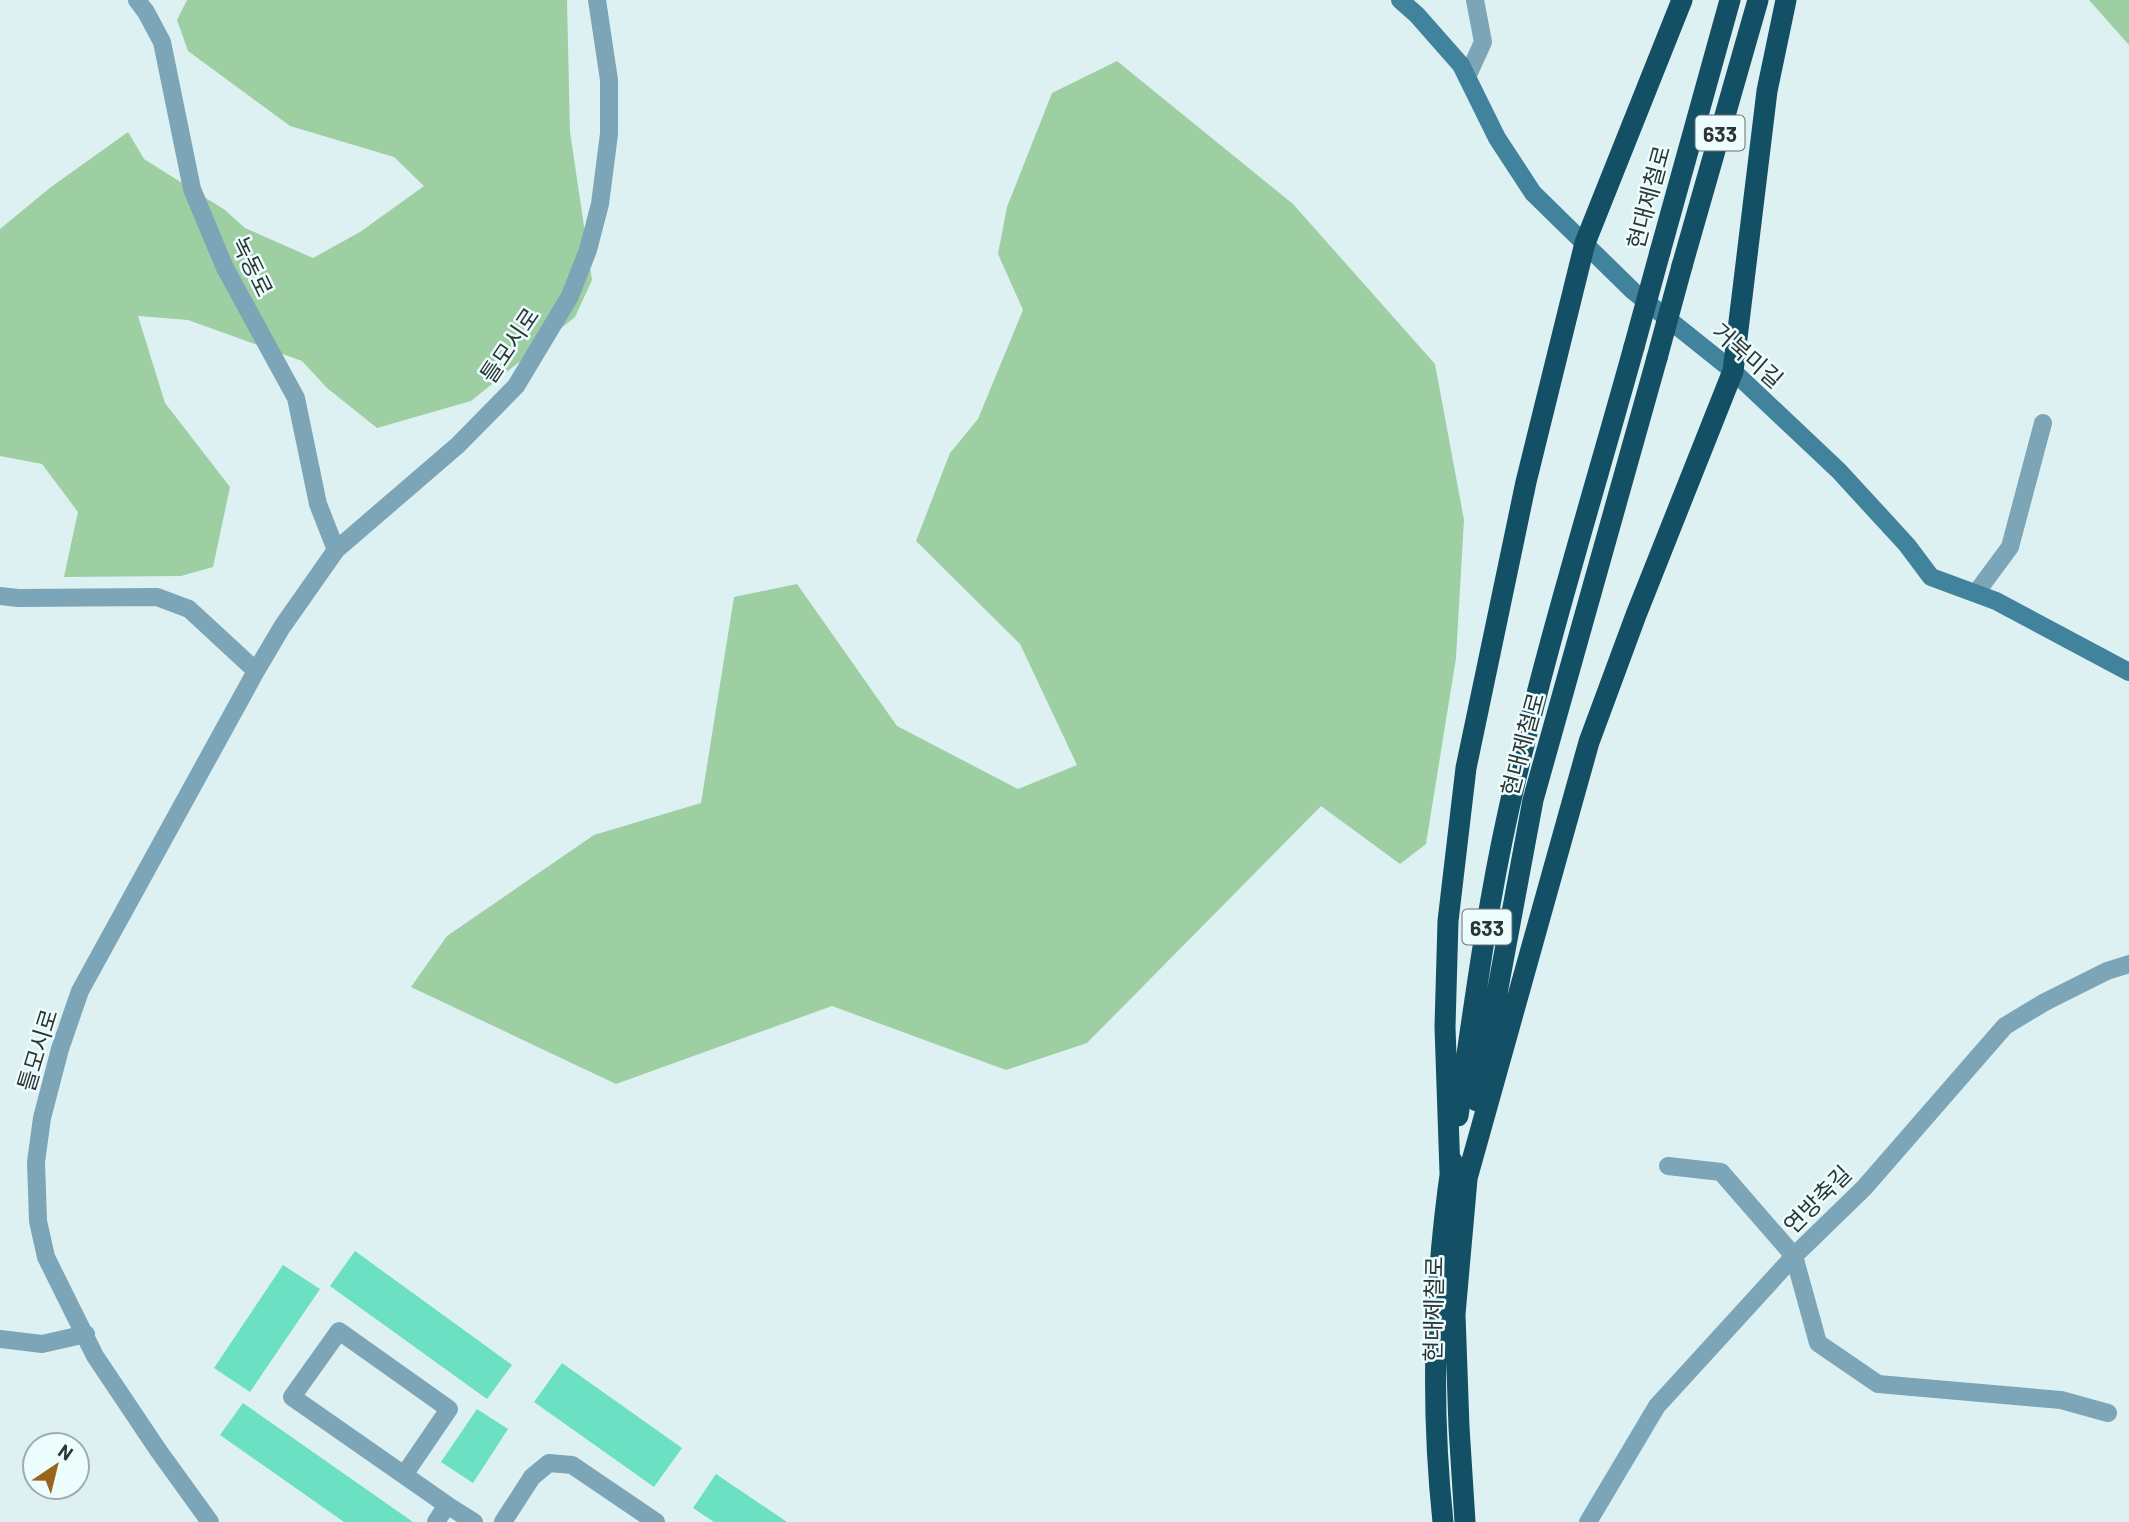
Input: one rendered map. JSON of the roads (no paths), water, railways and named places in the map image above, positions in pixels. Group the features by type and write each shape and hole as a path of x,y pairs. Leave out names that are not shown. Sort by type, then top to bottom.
{"highway":[{"path":"1458,1178 1446,1027 1448,921 1466,768 1526,482 1585,243 1682,0"},
{"name":"현대제철로","path":"1465,1522 1455,1314 1458,1178 1477,985 1508,814 1546,661 1730,0"},
{"name":"현대제철로","path":"1443,1522 1434,1403 1442,1228 1458,1178 1479,1084 1533,800 1758,0"},
{"path":"1458,1178 1589,742 1636,615 1734,371 1767,91 1786,0"}],"street":[{"name":"녹동로","path":"136,0 146,12 162,42 192,188 225,268 296,398 318,504 336,550"},
{"name":"틀모시로","path":"210,1522 95,1356 46,1257 38,1221 36,1162 42,1118 60,1049 80,991 282,627 336,550 458,445 516,386 570,296 588,250 600,204 609,134 609,80 597,0"},
{"name":"거북미길","path":"1400,0 1417,15 1461,65 1497,138 1533,193 1633,291 1734,371 1839,471 1907,545 1931,576 1996,601 2129,673"},
{"path":"1467,77 1483,42 1475,0"},
{"path":"1976,593 2010,547 2043,423"},
{"path":"0,596 157,597 189,609 256,671"},
{"name":"연방축길","path":"1588,1522 1657,1406 1794,1256 1864,1188 2006,1026 2107,971 2129,964"},
{"path":"1668,1166 1721,1172 1794,1256 1818,1343 1878,1384 2062,1400 2108,1413"},
{"path":"404,1475 449,1409 339,1331 292,1397 447,1505 474,1522"},
{"path":"0,1339 42,1344 86,1334"},
{"path":"503,1522 532,1477 549,1463 572,1465 656,1522"},
{"path":"436,1522 447,1505"}]}
